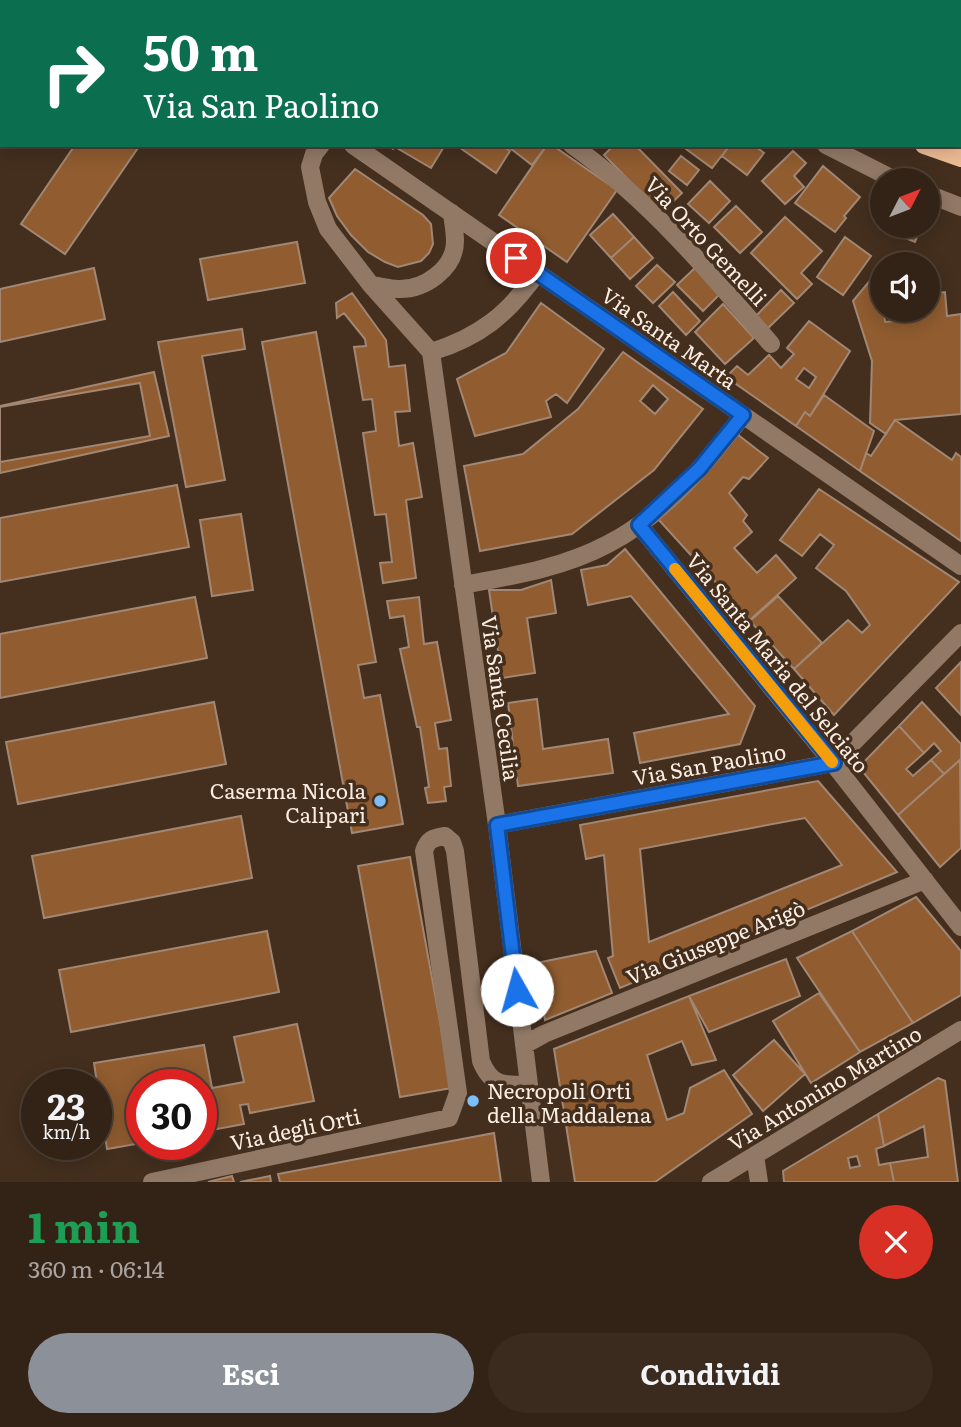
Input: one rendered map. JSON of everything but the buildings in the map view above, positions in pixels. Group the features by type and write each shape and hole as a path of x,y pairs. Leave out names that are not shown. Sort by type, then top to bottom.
{"main road":[{"path":"930,147 961,158"}],"street":[{"path":"319,147 310,167 322,216 337,242 371,285 431,352 471,337 491,323 509,309 537,273"},
{"name":"Via Santa Marta","path":"356,147 961,566"},
{"name":"Via Orto Gemelli","path":"575,147 608,171 666,224 771,344"},
{"path":"830,147 871,168"},
{"path":"940,199 961,207"},
{"path":"371,285 398,289 416,287 434,279 445,268 456,243 452,213"},
{"name":"Via Santa Cecilia","path":"431,352 497,825 541,1182"},
{"path":"463,585 556,565 609,544 639,525 699,469 743,415"},
{"name":"Via Santa Maria del Selciato","path":"639,525 834,763 961,927"},
{"path":"834,763 961,633"},
{"name":"Via San Paolino","path":"497,825 834,763"},
{"name":"Via degli Orti","path":"152,1182 449,1118 458,1093 424,851 433,838 445,836 452,842 455,851 481,1061 486,1072 496,1082 512,1086 529,1084"},
{"name":"Via Giuseppe Arigò","path":"524,1045 544,1034 925,880"},
{"name":"Via Antonino Martino","path":"711,1182 961,1030"},
{"path":"755,1155 759,1182"}],"slow traffic":[{"path":"675,569 832,762"}],"place":[{"name":"Caserma Nicola Calipari","path":"380,801"},
{"name":"Necropoli Orti della Maddalena","path":"473,1101"}],"route":[{"path":"516,258 743,415 699,469 639,525 834,763 497,825 517,990"}]}
